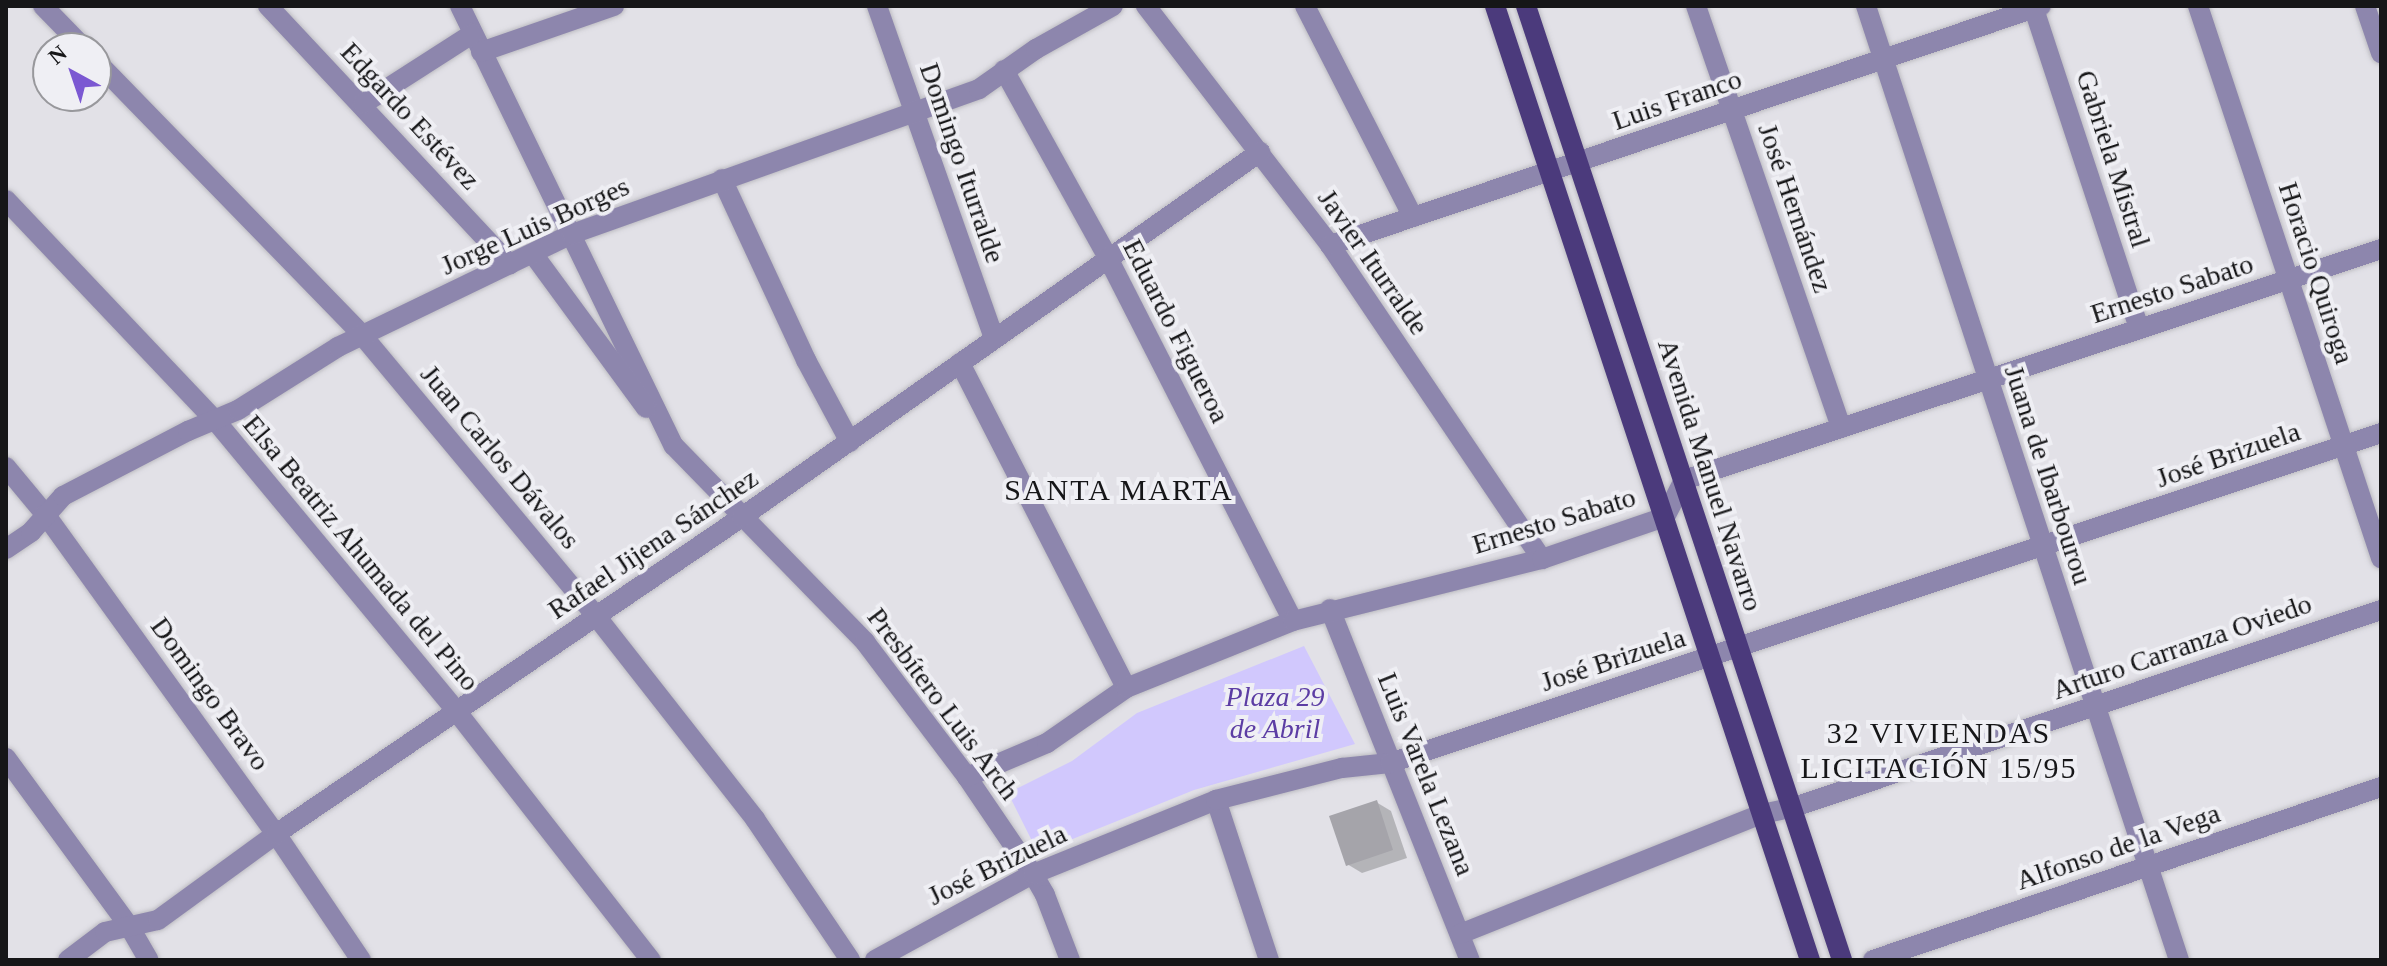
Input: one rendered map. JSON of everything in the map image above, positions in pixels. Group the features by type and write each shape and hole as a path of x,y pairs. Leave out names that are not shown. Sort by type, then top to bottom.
{"main road":[{"name":"Avenida Manuel Navarro","path":"1495,6 1810,960"},
{"name":"Avenida Manuel Navarro","path":"1526,6 1842,960"}],"street":[{"path":"43,6 68,32"},
{"name":"Edgardo Estévez","path":"268,6 363,104 510,265"},
{"name":"Presbítero Luis Arch","path":"460,6 674,446 865,642 967,777 1033,874 1045,895 1070,960"},
{"path":"363,104 476,43 614,6"},
{"name":"Domingo Iturralde","path":"877,6 994,338"},
{"name":"Jorge Luis Borges","path":"6,549 31,532 63,496 215,420 362,335 572,234 979,89 1004,70 1113,6"},
{"name":"Javier Iturralde","path":"1146,6 1330,245 1542,559"},
{"path":"1305,6 1413,217"},
{"name":"José Hernández","path":"1696,6 1841,428"},
{"name":"Juana de Ibarbourou","path":"1866,6 2179,960"},
{"name":"Horacio Quiroga","path":"2198,6 2381,558"},
{"path":"2365,6 2381,53"},
{"name":"Luis Franco","path":"1330,245 1578,164 2036,7"},
{"name":"Gabriela Mistral","path":"2036,7 2139,329"},
{"name":"Eduardo Figueroa","path":"1004,70 1108,258 1293,621"},
{"name":"Juan Carlos Dávalos","path":"112,77 362,335 596,616 755,819 850,960"},
{"name":"Rafael Jijena Sánchez","path":"68,960 105,932 158,920 276,834 850,442 1260,152"},
{"path":"722,179 806,360 850,442"},
{"name":"Elsa Beatriz Ahumada del Pino","path":"6,200 215,420 457,712 651,960"},
{"name":"Ernesto Sabato","path":"967,777 1047,743 1126,688 1293,621 1330,609 1542,559 1665,517 1684,480 2381,249"},
{"path":"533,254 674,446"},
{"path":"960,363 1126,688"},
{"name":"José Brizuela","path":"875,960 1033,874 1216,800 1342,768 1390,763 2381,433"},
{"name":"Domingo Bravo","path":"6,467 45,514 276,834 361,960"},
{"name":"Luis Varela Lezana","path":"1330,609 1470,960"},
{"name":"Arturo Carranza Oviedo","path":"1460,934 1762,814 1791,808 2381,610"},
{"path":"6,758 129,926 149,960"},
{"name":"Alfonso de la Vega","path":"1873,960 2381,787"},
{"path":"1216,800 1269,960"}],"green space":[{"name":"Plaza 29 de Abril","path":"1304,646 1355,744 1194,790 1038,853 1008,793 1072,761 1137,713"}],"building":[{"path":"1377,800 1393,850 1346,866 1329,816"}],"district":[{"name":"SANTA MARTA","path":"1119,490"},
{"name":"32 VIVIENDAS LICITACIÓN 15/95","path":"1939,750"}]}
